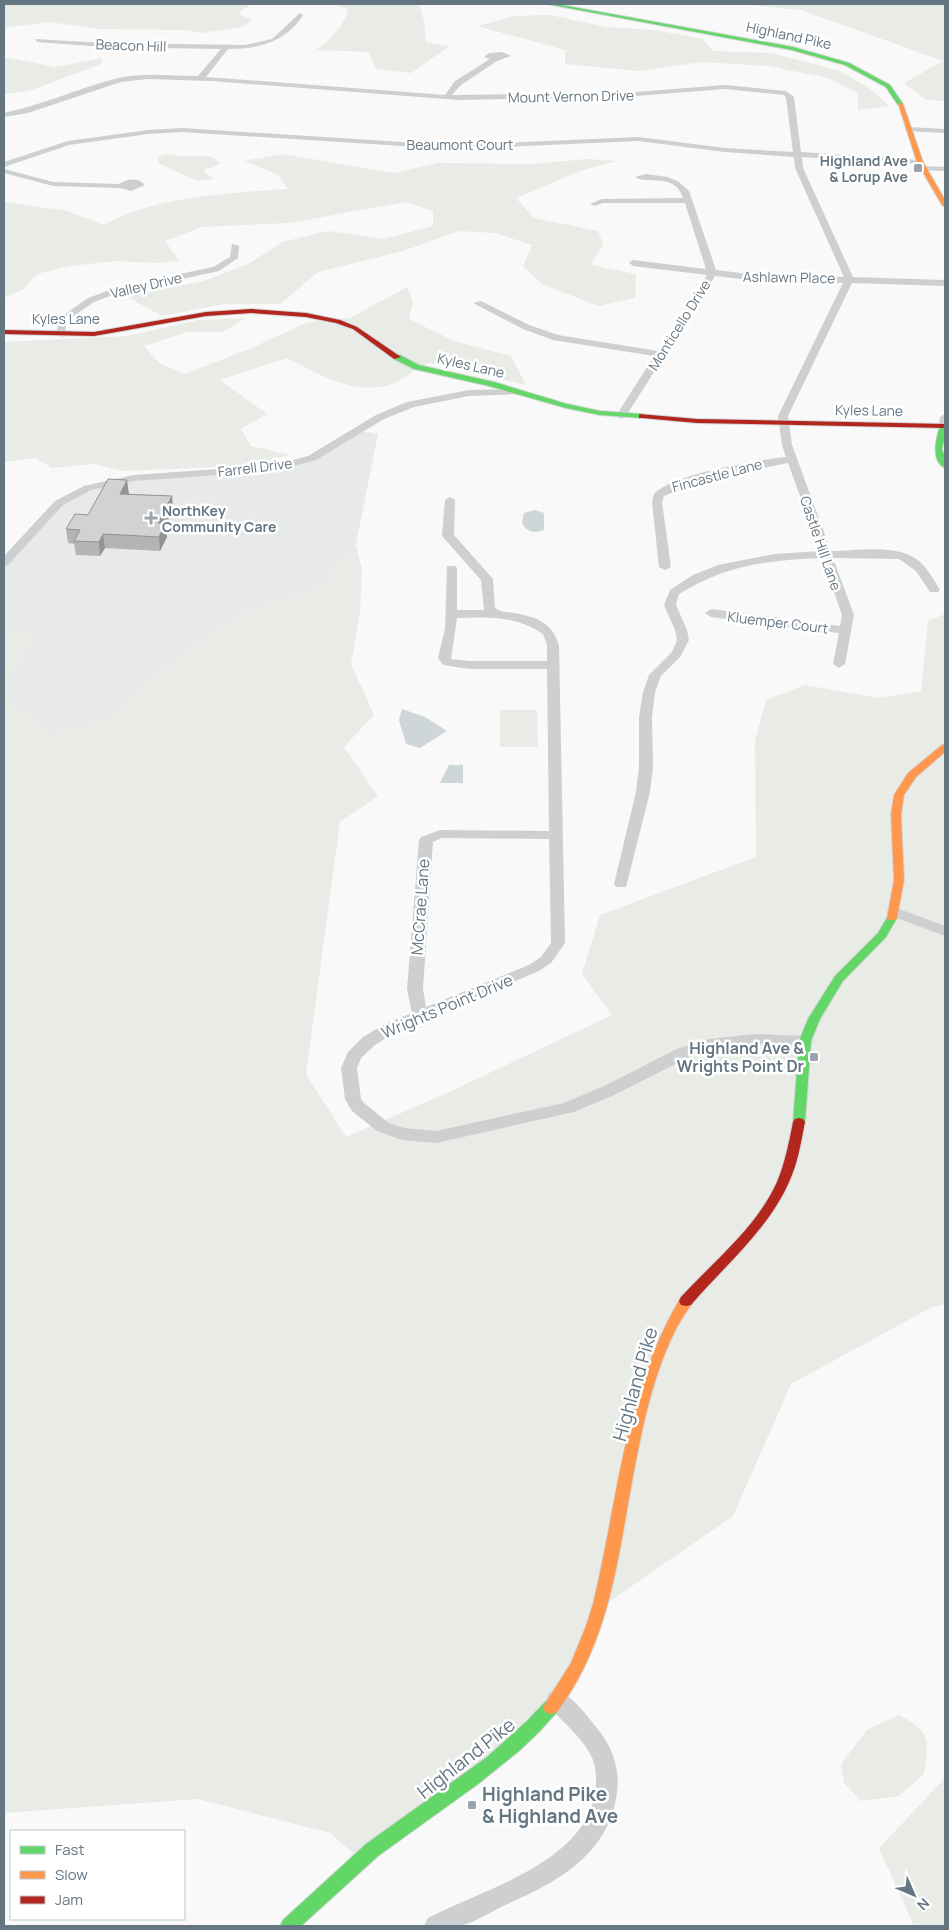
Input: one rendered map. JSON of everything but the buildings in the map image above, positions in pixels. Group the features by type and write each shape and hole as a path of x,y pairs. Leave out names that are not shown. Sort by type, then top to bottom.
{"main road":[{"name":"Highland Pike","path":"549,4 793,50 847,64 874,77 894,92 900,103 922,165 945,205"},
{"name":"Kyles Lane","path":"4,332 60,335 104,333 216,313 251,311 306,315 338,321 355,328 394,356 417,367 575,408 621,416 782,423 945,424"},
{"path":"945,424 938,449 945,466"},
{"name":"Highland Pike","path":"289,1926 361,1860 493,1764 539,1721 557,1700 585,1656 602,1602 621,1505 644,1406 671,1322 694,1290 735,1250 762,1220 778,1196 790,1169 798,1131 805,1041 823,1000 851,965 887,927 894,912 899,866 897,803 903,786 918,769 945,747"}],"street":[{"name":"Beacon Hill","path":"37,40 104,45 225,48 256,46 274,40 305,13"},
{"path":"201,78 225,48"},
{"path":"447,97 458,83 495,59"},
{"name":"Mount Vernon Drive","path":"4,115 25,111 120,80 147,77 201,78 447,97 623,95 725,87 781,91 790,97 799,168 849,279"},
{"path":"909,129 945,131"},
{"name":"Beaumont Court","path":"4,165 68,143 126,134 182,130 402,144 503,145 646,139 725,150 922,165 945,169"},
{"path":"4,171 53,184 120,186"},
{"name":"Monticello Drive","path":"621,416 712,273 689,200 684,190 670,180 657,177 639,177"},
{"path":"594,204 602,201 689,200"},
{"name":"Valley Drive","path":"60,335 64,319 91,300 118,290 216,269 234,258 235,246"},
{"name":"Ashlawn Place","path":"633,263 749,277 945,283"},
{"path":"782,423 783,416 849,279"},
{"path":"478,303 526,328 549,336 660,354"},
{"name":"Farrell Drive","path":"5,560 43,517 59,503 88,488 134,478 275,468 312,458 355,430 411,404 469,393 517,392"},
{"name":"Castle Hill Lane","path":"782,423 792,460 825,556 848,615 839,664"},
{"name":"Fincastle Lane","path":"665,567 657,502 659,494 668,487 764,462 792,460"},
{"path":"450,500 448,536 487,579 489,609 496,614"},
{"path":"621,884 645,779 644,723 652,681 657,672 682,646 681,632 670,605 674,592 696,578 742,561 884,554 901,556 918,564 934,590"},
{"path":"451,568 450,629 444,658 446,661 469,665 554,665"},
{"name":"Wrights Point Drive","path":"450,614 496,614 529,621 548,632 552,645 554,665 560,934 558,943 546,960 534,968 392,1027 369,1041 354,1056 349,1068 353,1099 365,1115 383,1127 402,1134 424,1138 436,1137 568,1108 608,1091 683,1052 708,1044 754,1038 805,1041"},
{"name":"Kluemper Court","path":"711,614 846,630"},
{"name":"McCrae Lane","path":"420,1016 415,989 426,840 440,834 557,835"},
{"path":"894,912 945,931"},
{"path":"436,1926 455,1915 540,1877 572,1856 594,1834 607,1806 607,1767 599,1749 557,1700"}],"shaded area":[{"path":"4,4 251,4 238,14 253,20 242,27 201,33 186,30 99,29 49,22 4,28"},
{"path":"333,4 419,4 424,21 426,42 450,46 411,73 376,69 369,52 316,50 336,32 346,15 348,9"},
{"path":"736,4 945,4 945,101 926,100 904,83 943,61 801,10"},
{"path":"550,15 606,27 655,30 703,39 713,51 772,53 840,71 869,88 889,106 858,110 858,93 828,78 768,66 702,62 639,71 565,64 565,50 477,26 515,16"},
{"path":"4,57 55,67 103,58 101,64 29,91 4,94"},
{"path":"164,154 208,156 220,163 205,169 205,173 214,179 198,181 160,164 157,158"},
{"path":"283,154 394,173 438,163 533,164 587,159 616,161 583,170 516,198 534,218 598,231 603,244 591,265 636,274 635,298 598,306 542,284 523,266 532,245 495,233 459,231 403,251 318,272 280,304 224,304 162,316 126,296 204,281 248,264 283,242 328,231 384,239 433,226 433,211 405,202 289,223 202,227 165,241 179,261 156,263 115,261 70,266 37,274 22,290 4,298 4,202 67,211 104,225 124,215 169,202 217,195 288,189 277,174 244,161"},
{"path":"407,287 413,302 409,319 454,341 511,356 526,385 429,363 389,385 362,387 336,381 287,358 220,380 267,414 241,429 251,446 291,455 243,466 124,471 92,464 52,468 36,458 4,462 4,342 127,336 198,320 246,318 223,332 187,332 144,346 159,363 185,374 254,347 308,322 350,318"},
{"path":"355,430 378,434 356,544 320,589 237,616 165,668 107,722 50,736 4,697 4,682 17,664 33,629 4,629 4,558 7,559 59,503 104,483 252,470 312,458"},
{"path":"535,510 544,513 544,530 537,532 529,530 522,523 524,513"},
{"path":"356,544 362,570 360,612 351,664 374,715 344,747 378,796 340,822 306,1074 346,1137 445,1094 612,1015 582,974 600,915 756,857 755,741 766,700 805,685 878,698 921,691 928,621 945,614 945,1304 932,1307 791,1384 733,1516 600,1608 557,1700 361,1860 330,1833 198,1799 4,1813 4,697 50,736 107,722 165,668 237,616 320,589"},
{"path":"4,629 33,629 17,664 4,682"},
{"path":"402,709 425,717 447,731 420,748 406,744 399,720"},
{"path":"500,710 537,710 538,747 500,747"},
{"path":"449,765 463,765 463,783 440,783"},
{"path":"899,1715 918,1727 926,1738 927,1753 924,1774 899,1796 861,1801 844,1783 841,1764 867,1730"},
{"path":"945,1778 945,1926 914,1926 879,1848"}],"traffic: fast":[{"path":"549,4 793,49 847,64 888,86 900,104"},
{"path":"397,357 417,367 491,384 566,406 600,413 642,416"},
{"path":"944,426 938,449 945,466"},
{"path":"799,1122 805,1041 814,1019 839,979 882,935 892,918"},
{"path":"289,1926 372,1850 493,1762 533,1727 551,1707"}],"traffic: slow":[{"path":"900,104 920,162 945,205"},
{"path":"892,918 899,880 896,815 899,795 912,775 945,747"},
{"path":"551,1707 577,1668 594,1626 606,1581 639,1414 659,1353 671,1326 686,1301"}],"traffic: jam":[{"path":"4,332 94,334 206,314 251,311 306,315 338,321 355,328 397,357"},
{"path":"642,416 697,421 945,426"},
{"path":"686,1301 743,1240 772,1203 783,1181 792,1155 799,1122"}],"place":[{"name":"Highland Ave & Lorup Ave","path":"918,168"},
{"name":"NorthKey Community Care","path":"151,518"},
{"name":"Highland Ave & Wrights Point Dr","path":"814,1057"},
{"name":"Highland Pike & Highland Ave","path":"472,1805"}]}
